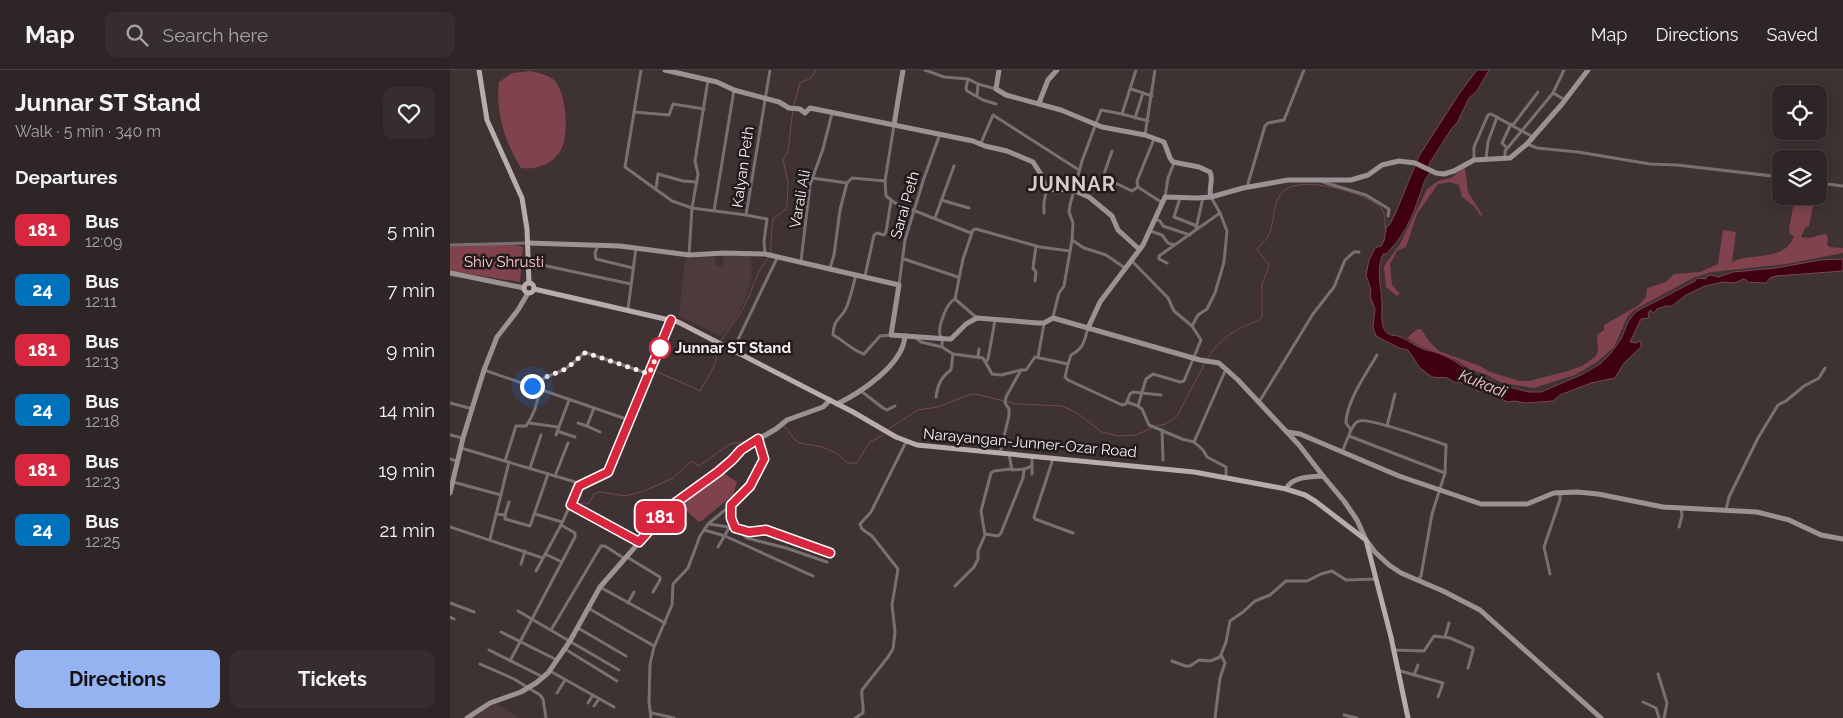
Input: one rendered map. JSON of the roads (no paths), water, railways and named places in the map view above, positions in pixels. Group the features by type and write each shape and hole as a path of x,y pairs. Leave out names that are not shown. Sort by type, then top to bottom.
{"main road":[{"path":"479,70 486,120 522,198 526,216 528,243 526,286 528,293 534,289"},
{"name":"Narayangan-Junner-Ozar Road","path":"526,286 532,285 534,289 671,320 830,400 906,442 930,448 1185,471 1286,489 1306,495 1366,540"},
{"path":"1366,540 1408,718"}],"street":[{"path":"641,70 625,167 672,201 692,208 746,215"},
{"path":"665,70 726,85 734,90 779,102 789,108 800,109 805,113 810,108 940,134 981,143 985,146 1007,151 1031,160 1042,176 1044,185 1047,188 1058,191 1064,189 1074,190 1088,197 1112,216 1118,230 1140,249"},
{"name":"Kalyan Peth","path":"765,254 764,241 767,219 746,215 764,97 770,70"},
{"path":"903,70 885,181 886,193 891,201 971,233"},
{"path":"925,70 928,73 944,77 968,78 1006,95 1061,110 1096,125 1154,138 1164,142 1174,163 1199,167 1210,172 1212,178 1211,197 1227,232 1225,254 1221,275 1207,309 1198,315 1192,326"},
{"path":"1038,103 1048,80 1056,70"},
{"path":"1122,114 1136,70"},
{"path":"1145,135 1155,70"},
{"path":"1247,187 1265,126 1284,120 1304,70"},
{"path":"1505,158 1504,151 1553,93 1564,70"},
{"path":"1165,196 1180,198 1211,197 1247,187 1288,180 1351,180 1368,175 1382,165 1399,161 1415,164 1436,173 1449,173 1474,160 1512,157 1527,144 1588,70"},
{"path":"996,89 999,71"},
{"path":"968,78 966,90 983,100 996,104"},
{"path":"689,256 692,208 698,174 695,162 708,80"},
{"path":"977,96 978,84"},
{"path":"1131,89 1152,96"},
{"path":"714,210 734,90"},
{"path":"1507,148 1502,143 1512,124 1538,92"},
{"path":"1135,118 1143,93"},
{"path":"1553,93 1565,100"},
{"path":"634,112 669,115 671,105 675,104 704,109"},
{"path":"1053,318 1060,293 1064,286 1072,240 1073,223 1069,209 1079,170 1103,110 1148,121"},
{"name":"Varali Ali","path":"801,261 812,178 823,150 832,112"},
{"path":"1474,160 1474,147 1488,116 1491,114 1533,137"},
{"path":"981,143 993,115 1079,170"},
{"path":"1486,160 1488,142 1497,117"},
{"name":"Sarai Peth","path":"899,284 904,259 905,240 940,134"},
{"path":"1154,138 1137,181 1138,187 1161,202"},
{"path":"1527,144 1537,148 1578,152 1650,164 1677,165 1772,176"},
{"path":"1112,152 1103,177 1127,190 1132,191 1138,187"},
{"path":"1161,395 1131,392 1128,402 1122,405 1065,377 1071,355 1078,352 1082,345 1100,302 1132,261 1150,231 1165,196 1168,178 1174,163"},
{"path":"935,218 954,166"},
{"path":"656,189 658,174 683,181 697,182"},
{"path":"812,178 847,183"},
{"path":"830,268 835,248 840,210 847,183 852,178 885,181"},
{"path":"1313,180 1330,183 1374,199 1389,209 1388,216"},
{"path":"1827,184 1843,186"},
{"path":"1044,213 1047,188"},
{"path":"1196,232 1203,197"},
{"path":"1180,198 1174,217 1197,226"},
{"path":"941,200 969,208"},
{"path":"865,276 874,235 877,233 884,235 886,232 891,201"},
{"path":"1168,263 1159,257 1196,232 1206,222 1220,214"},
{"path":"1154,218 1160,221 1163,226 1190,235"},
{"path":"942,347 940,334 944,313 948,305 955,299 958,277 971,233 976,229 1036,246 1070,251"},
{"path":"1150,231 1162,235 1168,243 1175,245"},
{"path":"1072,240 1084,248 1106,255 1125,268"},
{"path":"450,245 528,243 598,245 636,247 689,256 724,253 778,256 899,284 891,335"},
{"path":"598,245 595,253 596,259 633,268"},
{"path":"1035,281 1036,272 1033,268 1036,246"},
{"path":"628,310 636,247"},
{"path":"1259,402 1314,314 1334,287 1345,260 1354,252 1358,252"},
{"path":"733,350 778,256"},
{"path":"904,259 958,277"},
{"path":"1132,261 1168,298 1174,311 1192,326 1201,340 1201,344 1184,381 1180,382 1153,374 1146,379 1138,406"},
{"path":"528,262 631,284"},
{"path":"450,273 526,286"},
{"path":"856,274 847,306 835,321 833,334 858,352 864,354 880,336 951,339 966,324 977,318"},
{"path":"450,493 460,448 484,370 497,337 518,310 528,293"},
{"path":"955,299 977,318 1044,322 1053,318 1193,358 1219,363 1287,432 1344,501 1375,552 1401,573 1480,610 1601,718"},
{"path":"536,571 562,524 579,486 608,472 671,320"},
{"path":"986,362 995,320"},
{"path":"1038,357 1044,322"},
{"path":"837,404 860,390 889,367 900,351 905,336"},
{"path":"914,336 921,342 942,347 953,354 983,358 989,372 996,375 1026,370 1033,359 1038,357 1068,364"},
{"path":"978,357 979,349"},
{"path":"532,386 544,377 562,371 584,353 649,374"},
{"path":"936,397 940,381 951,370 953,354"},
{"path":"1351,430 1346,423 1346,415 1364,375 1377,355"},
{"path":"1726,510 1730,497 1754,446 1778,405 1810,382 1819,378 1826,368"},
{"path":"1194,442 1226,369"},
{"path":"484,370 629,420"},
{"path":"1000,453 1010,409 1005,402 1006,397 1020,370"},
{"path":"490,539 516,426 526,426 529,422 538,400 539,389"},
{"path":"860,390 882,408 891,409 895,406"},
{"path":"1386,426 1395,394"},
{"path":"557,431 569,400"},
{"path":"467,718 490,703 522,692 543,678 565,649 600,587 671,506 718,472 741,450 776,429 787,420 823,407 830,400"},
{"path":"1128,402 1142,409 1146,422 1154,427 1194,442 1203,450 1207,457 1226,467 1226,478"},
{"path":"450,403 473,409"},
{"path":"587,426 594,408"},
{"path":"1342,453 1355,423 1361,420 1446,445 1445,472 1432,514 1421,576 1418,580"},
{"path":"529,422 575,437"},
{"path":"578,423 600,432"},
{"path":"1162,429 1163,460"},
{"path":"1287,432 1300,434 1399,476 1481,504 1527,504 1559,492 1598,494 1650,505 1757,512 1780,517 1822,535 1843,539"},
{"path":"530,468 541,434"},
{"path":"450,435 463,438"},
{"path":"1349,436 1445,472"},
{"path":"651,718 649,677 654,646 672,605 673,584 688,568 708,524 750,486 764,459 758,439"},
{"path":"855,718 863,713 862,690 893,649 895,632 892,605 898,569 872,536 862,529 860,524 870,512 906,442"},
{"path":"555,476 568,444"},
{"path":"460,448 582,484"},
{"path":"1009,454 1011,469"},
{"path":"1032,456 1032,474"},
{"path":"1053,458 1052,466 1034,517 1041,522 1073,533"},
{"path":"450,459 457,462"},
{"path":"955,586 976,564 978,551 985,534 981,511 991,473 994,471 1024,469 1032,466"},
{"path":"985,534 998,536 1001,533 1023,478 1024,469"},
{"path":"509,502 505,519 531,525 548,474"},
{"path":"1286,489 1299,479 1323,476"},
{"path":"453,482 501,496"},
{"path":"1550,574 1544,548 1560,500 1559,492"},
{"path":"571,505 639,542"},
{"path":"731,505 731,518 735,528 747,538 786,548 827,562"},
{"path":"1679,527 1682,516 1681,508"},
{"path":"496,514 505,515"},
{"path":"510,661 576,534 562,524 535,514"},
{"path":"708,524 749,532 766,530 830,553"},
{"path":"450,527 562,562"},
{"path":"718,547 729,528"},
{"path":"704,530 724,536 813,576"},
{"path":"551,630 600,546 605,546 660,577 653,592"},
{"path":"521,564 525,551"},
{"path":"1172,661 1190,666 1199,660 1214,660 1221,655 1226,642 1230,621 1255,601 1270,595 1286,581 1307,581 1332,571 1346,580 1376,579"},
{"path":"600,587 665,623"},
{"path":"628,603 634,592"},
{"path":"450,604 474,612"},
{"path":"587,608 654,646"},
{"path":"518,611 619,670"},
{"path":"1445,637 1449,623"},
{"path":"577,627 626,656"},
{"path":"501,632 557,660"},
{"path":"1393,650 1424,651 1434,636 1445,637 1460,642 1474,650 1468,668"},
{"path":"565,649 617,681"},
{"path":"489,650 543,678"},
{"path":"1215,718 1220,678 1225,663 1221,655"},
{"path":"480,664 514,678 540,695 543,699 546,718"},
{"path":"1414,675 1418,665"},
{"path":"1397,670 1443,683 1438,697"},
{"path":"549,671 614,707"},
{"path":"1658,674 1667,703 1664,718"},
{"path":"557,693 565,680"},
{"path":"588,703 593,695"},
{"path":"594,706 599,699"},
{"path":"1644,702 1656,708 1660,718"},
{"path":"652,713 674,718"},
{"path":"1344,714 1357,718"}],"water":[{"name":"Kukadi","path":"1477,70 1489,70 1477,91 1469,98 1457,123 1429,164 1430,173 1424,181 1414,212 1397,242 1386,254 1383,254 1381,260 1379,272 1382,320 1384,329 1391,335 1400,337 1423,349 1436,352 1448,358 1464,367 1477,379 1484,377 1498,386 1529,392 1541,392 1581,375 1600,364 1621,339 1629,320 1637,311 1695,281 1697,278 1706,279 1707,276 1711,275 1718,277 1733,272 1776,268 1820,260 1843,259 1843,271 1776,276 1770,278 1766,283 1747,282 1743,279 1735,283 1723,282 1705,286 1686,295 1672,306 1657,309 1654,313 1650,310 1649,318 1641,319 1630,342 1636,343 1640,341 1641,347 1624,363 1615,378 1591,383 1560,395 1553,401 1509,402 1491,392 1478,391 1470,384 1454,382 1448,378 1432,377 1420,368 1408,350 1399,348 1376,336 1373,328 1375,309 1370,296 1371,290 1366,275 1369,260 1375,248 1381,246 1384,241 1386,228 1396,212 1419,156 1459,94"}],"waterway":[{"path":"794,105 800,83 811,78 816,70"},
{"path":"771,252 773,219 785,210 787,206 788,182 783,160 788,151 793,109"},
{"path":"1207,360 1218,344 1228,336 1262,317 1262,284 1269,267 1257,250 1269,235 1276,204 1285,190 1306,184 1320,185 1364,197 1382,209 1386,231"},
{"path":"721,340 743,308 759,271 769,257"},
{"path":"657,372 701,391 715,364 715,348 717,345"},
{"path":"1156,426 1166,424 1177,416 1205,363"},
{"path":"890,428 918,410 938,407 975,394 1017,404 1062,406 1077,413 1102,432 1118,436 1136,435 1152,428"},
{"path":"756,438 776,426"},
{"path":"784,426 795,440 800,443 822,447 836,453 848,463 857,463 869,443 883,435"},
{"path":"574,504 584,502 588,504 594,494 600,492 625,496 644,491 673,478 691,461 699,466 730,444 750,441"}],"place":[{"name":"Junnar ST Stand","path":"660,348"}],"district":[{"name":"JUNNAR","path":"1072,184"}],"park label":[{"name":"Shiv Shrusti","path":"504,262"}]}
